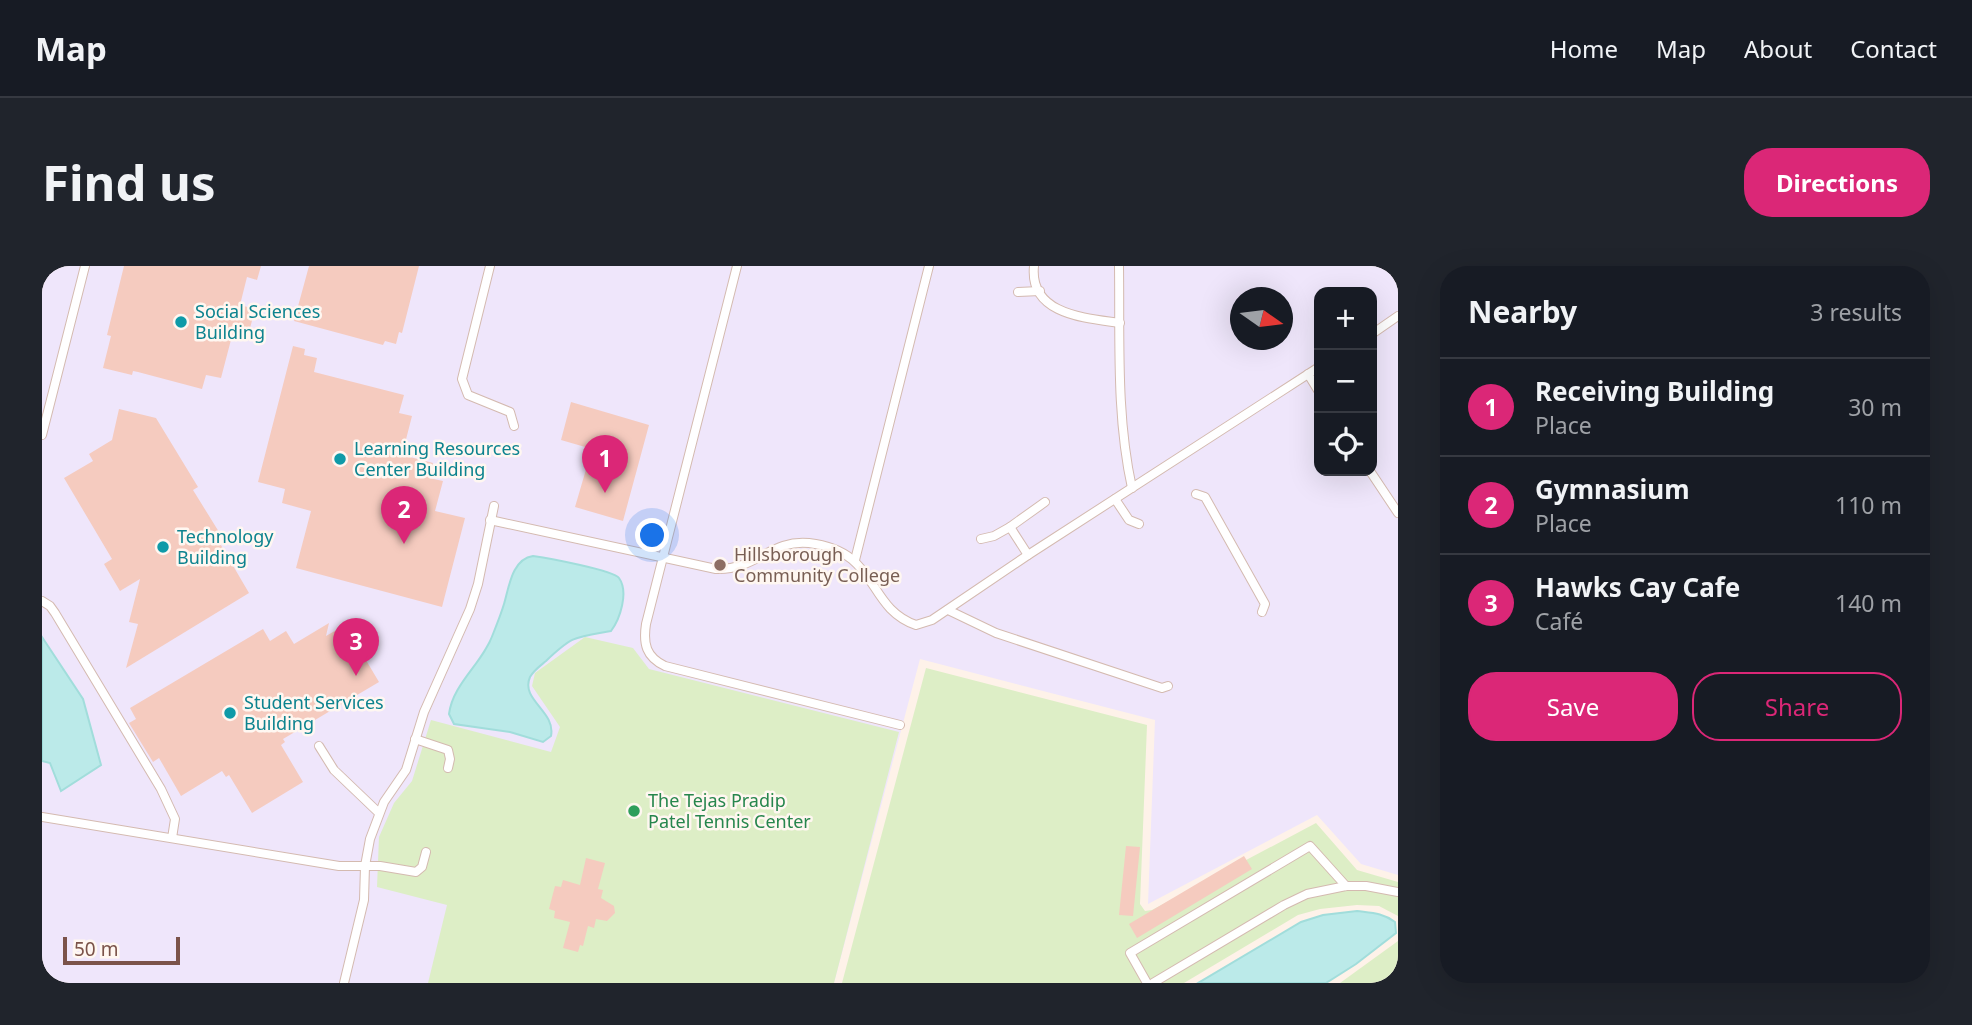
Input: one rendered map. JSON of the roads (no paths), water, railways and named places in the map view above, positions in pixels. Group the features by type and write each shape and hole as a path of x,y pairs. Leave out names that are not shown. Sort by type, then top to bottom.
{"lane":[{"path":"42,435 85,266"},
{"path":"491,266 462,379 468,395 510,412 514,426"},
{"path":"737,266 645,632 647,652 665,666 900,725"},
{"path":"855,560 929,266"},
{"path":"1034,266 1035,280 1047,302 1066,314 1120,323"},
{"path":"1119,266 1125,457 1132,488"},
{"path":"1018,292 1040,291"},
{"path":"1377,331 1398,316"},
{"path":"490,520 727,569 747,565 786,545 806,543 835,549 855,560 888,608 909,622 924,624 1314,370"},
{"path":"1308,374 1314,384"},
{"path":"1373,476 1398,513"},
{"path":"1196,494 1205,496 1265,604 1262,612"},
{"path":"1115,499 1129,520 1139,524"},
{"path":"981,539 994,536 1010,527 1045,502"},
{"path":"344,983 364,900 365,866 370,839 379,813 406,770 424,712 474,597 494,506"},
{"path":"1010,527 1028,555"},
{"path":"42,601 55,613 161,789 175,819 172,838"},
{"path":"948,610 996,633 1162,688 1168,686"},
{"path":"415,739 448,750 448,768"},
{"path":"319,746 334,770 379,813"},
{"path":"42,817 340,866 380,866 415,872 422,867 426,852"},
{"path":"1147,983 1130,953 1310,846 1346,886"},
{"path":"1153,983 1307,894 1346,886 1366,886 1398,892"}],"water":[{"path":"533,556 605,571 619,578 623,590 620,613 611,631 582,636 569,642 530,677 530,692 551,727 551,736 543,742 510,732 454,724 449,714 456,692 488,644 516,568 520,562"},
{"path":"42,637 83,699 101,765 61,791 50,763 42,761"},
{"path":"1357,911 1391,919 1395,922 1396,933 1326,983 1198,983 1301,922 1323,915"}],"place":[{"name":"Social Sciences Building","path":"181,322"},
{"name":"Learning Resources Center Building","path":"340,459"},
{"name":"Receiving Building","path":"605,493"},
{"name":"Gymnasium","path":"404,544"},
{"name":"Technology Building","path":"163,547"},
{"name":"Hillsborough Community College","path":"720,565"},
{"name":"Hawks Cay Cafe","path":"356,676"},
{"name":"Student Services Building","path":"230,713"},
{"name":"The Tejas Pradip Patel Tennis Center","path":"634,811"}]}
